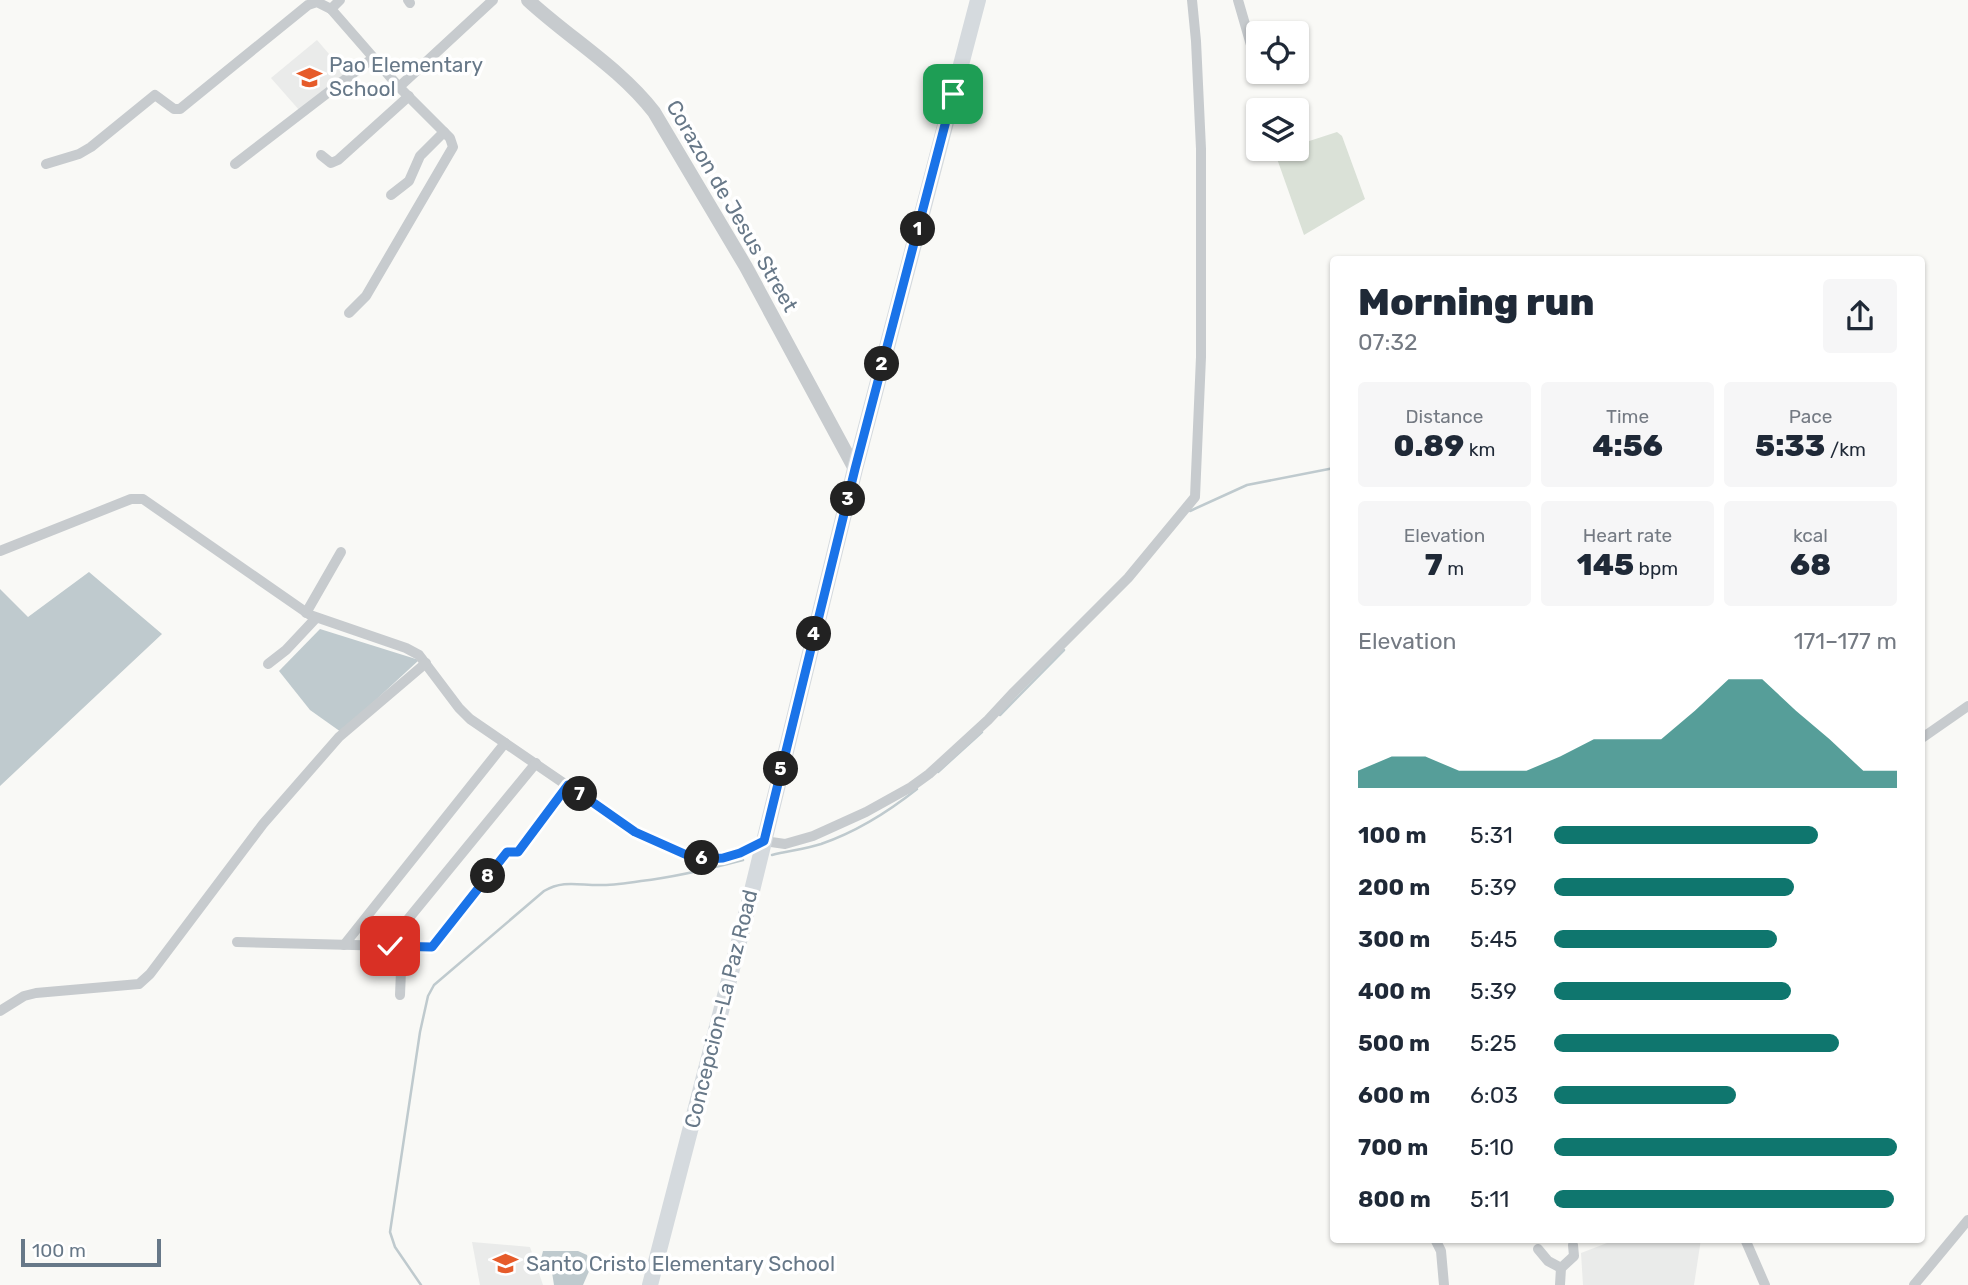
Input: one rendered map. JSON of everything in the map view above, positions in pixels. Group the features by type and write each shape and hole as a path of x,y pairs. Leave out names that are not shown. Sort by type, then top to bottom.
{"main road":[{"name":"Concepcion-La Paz Road","path":"650,1285 764,841 855,469 978,0"}],"street":[{"path":"331,9 340,0"},
{"path":"399,88 493,0"},
{"name":"Corazon de Jesus Street","path":"528,0 608,65 654,112 746,267 855,469"},
{"path":"0,551 137,498 149,503 311,615 413,650 464,714 635,832 689,856 723,858 764,841 785,844 813,836 866,812 911,788 988,720 1128,578 1195,497 1201,357 1201,149 1192,0"},
{"path":"1238,0 1246,27"},
{"path":"46,164 79,154 155,95 174,109 180,109 308,5 317,2 331,9 399,88 453,142 451,154 366,296 349,313"},
{"path":"235,164 373,58"},
{"path":"321,155 331,163 338,160 409,96"},
{"path":"391,195 409,181 420,156 444,132"},
{"path":"268,664 286,650 311,615 341,552"},
{"path":"0,1011 24,996 36,993 139,984 150,974 263,824 339,737 426,663"},
{"path":"1925,736 1968,706"},
{"path":"344,945 505,743"},
{"path":"390,946 400,929 536,763"},
{"path":"237,942 432,947 507,852 518,852 568,785"},
{"path":"400,995 402,947"},
{"path":"1914,1285 1968,1220"},
{"path":"1437,1243 1444,1285"},
{"path":"1747,1243 1765,1285"},
{"path":"1560,1285 1561,1268 1574,1256 1573,1245"},
{"path":"1538,1249 1548,1261 1561,1268"}],"shaded area":[{"name":"Pao Elementary School","path":"317,40 347,75 300,111 271,78"},
{"path":"1337,132 1342,136 1365,199 1304,235 1278,161 1309,161 1309,141"},
{"path":"89,572 162,634 0,786 0,589 28,617"},
{"path":"320,629 419,660 341,732 310,710 279,671"},
{"name":"Santo Cristo Elementary School","path":"472,1242 530,1247 543,1285 480,1285"},
{"path":"1607,1243 1700,1243 1694,1285 1583,1285 1581,1253"},
{"path":"543,1251 578,1251 587,1255 590,1269 583,1285 554,1285 551,1266 541,1259"}],"waterway":[{"path":"1190,511 1247,485 1330,469"},
{"path":"1000,715 1064,650"},
{"path":"938,772 982,732"},
{"path":"772,855 815,846 847,834 917,789"},
{"path":"421,1285 395,1247 390,1232 420,1032 428,996 434,985 551,887 566,884 622,884 743,860"}],"place":[{"name":"Pao Elementary School","path":"309,77"},
{"name":"Santo Cristo Elementary School","path":"506,1264"}],"route":[{"path":"390,946 432,947 507,852 518,852 568,785 635,832 689,856 723,858 764,841 855,469 953,94"}]}
